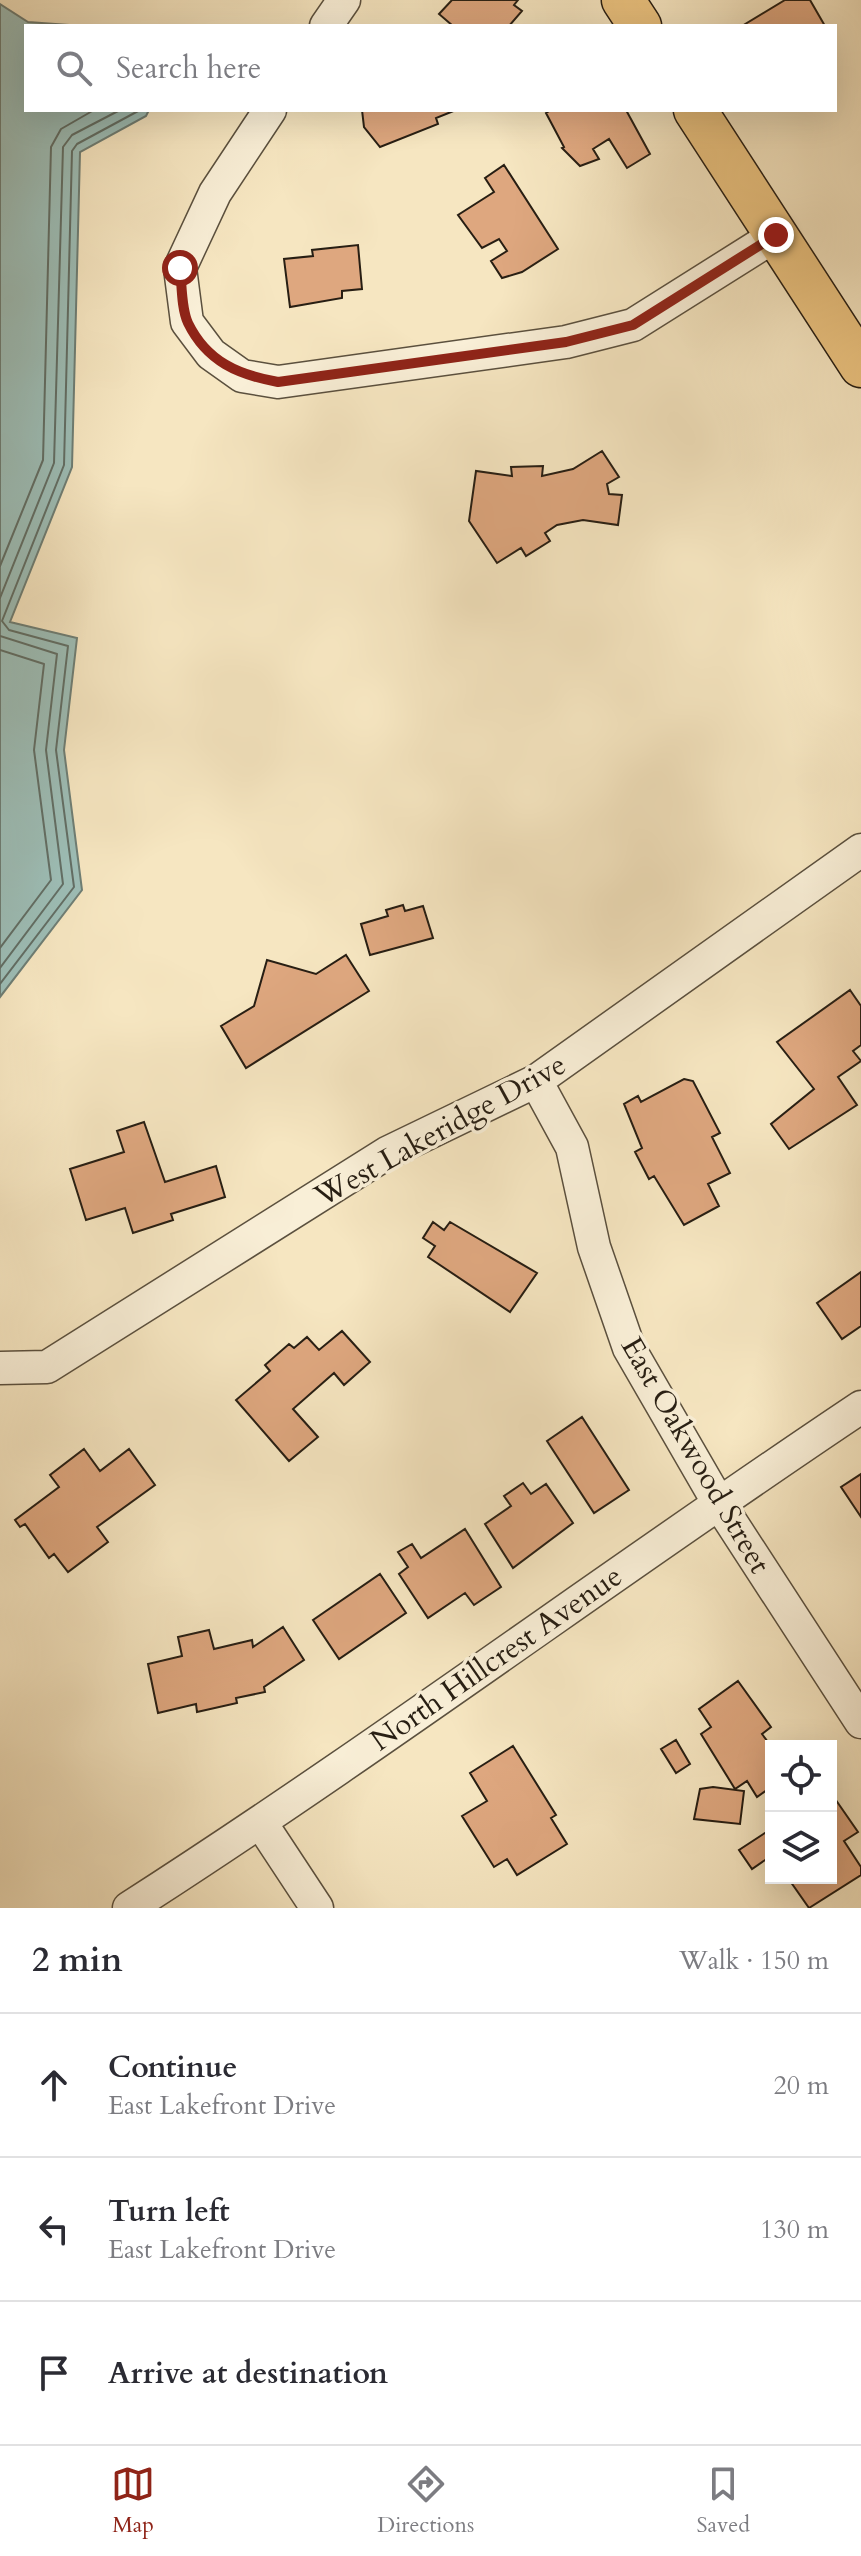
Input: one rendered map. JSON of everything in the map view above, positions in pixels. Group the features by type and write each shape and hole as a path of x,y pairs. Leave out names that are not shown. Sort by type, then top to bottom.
{"main road":[{"path":"623,0 639,24"},
{"path":"696,112 861,366"}],"street":[{"path":"327,24 344,0"},
{"path":"269,112 215,193 180,268 187,322 211,354 242,376 278,382 566,342 633,325 776,235"},
{"name":"West Lakeridge Drive","path":"0,1368 47,1367 387,1153 536,1081 861,850"},
{"name":"East Oakwood Street","path":"536,1081 572,1147 594,1247 629,1348 718,1502 861,1722"},
{"name":"North Hillcrest Avenue","path":"129,1908 261,1823 718,1502 861,1407"},
{"path":"261,1823 317,1908"}],"water":[{"path":"0,4 28,22 56,24 24,24 24,112 148,112 146,116 80,152 72,467 10,622 77,638 64,750 82,890 0,997"}],"building":[{"path":"452,0 518,0 514,5 522,11 511,24 451,24 439,14"},
{"path":"785,0 810,0 824,24 745,24"},
{"path":"362,112 451,112 436,118 438,124 380,147 364,127"},
{"path":"627,112 650,154 627,168 609,139 593,149 599,159 580,166 562,148 546,113"},
{"path":"504,165 558,249 522,272 502,278 491,261 507,251 499,239 482,248 458,215 494,192 485,178"},
{"path":"358,245 362,289 342,291 342,298 290,307 284,259 313,256 312,250"},
{"path":"602,451 619,477 607,484 609,494 622,495 618,525 583,520 557,525 545,533 550,541 526,556 521,548 497,563 469,521 476,471 512,476 511,467 543,466 542,476 573,469"},
{"path":"403,905 405,911 423,906 433,938 370,955 361,924 388,916 386,910"},
{"path":"346,955 369,991 246,1068 221,1026 254,1006 267,960 316,974"},
{"path":"850,990 861,1006 861,1045 853,1051 861,1061 838,1077 857,1105 789,1149 771,1124 814,1089 777,1042"},
{"path":"684,1079 693,1081 720,1133 712,1137 730,1173 708,1184 719,1206 684,1225 654,1176 649,1179 635,1152 642,1148 624,1104 638,1096 641,1102"},
{"path":"144,1122 165,1182 216,1166 225,1197 171,1214 173,1220 133,1233 125,1208 86,1220 70,1169 124,1152 117,1131"},
{"path":"433,1222 444,1230 450,1222 537,1273 510,1312 428,1257 435,1246 423,1238"},
{"path":"861,1272 861,1326 842,1339 817,1303"},
{"path":"342,1331 370,1362 344,1385 334,1373 293,1409 318,1437 289,1461 236,1400 270,1371 265,1365 289,1344 294,1348 307,1337 319,1350"},
{"path":"582,1417 629,1490 594,1513 547,1441"},
{"path":"84,1449 100,1471 129,1449 155,1485 97,1527 108,1542 68,1572 54,1554 49,1558 25,1524 20,1527 15,1520 59,1487 50,1475"},
{"path":"861,1474 861,1517 841,1487"},
{"path":"523,1483 531,1494 546,1484 573,1523 513,1568 485,1524 511,1506 504,1496"},
{"path":"465,1529 501,1587 474,1605 465,1593 428,1618 399,1574 408,1567 398,1552 412,1544 421,1558"},
{"path":"380,1574 406,1613 339,1659 313,1620"},
{"path":"283,1627 304,1660 264,1687 265,1692 236,1698 237,1703 197,1712 196,1704 158,1713 148,1664 182,1656 178,1637 209,1630 214,1649 252,1640 253,1647"},
{"path":"738,1681 771,1727 762,1734 766,1740 765,1791 757,1797 747,1781 735,1789 701,1734 711,1727 699,1709"},
{"path":"676,1740 690,1764 676,1773 661,1749"},
{"path":"513,1746 556,1815 551,1818 567,1844 517,1875 507,1859 494,1867 462,1816 487,1801 470,1773"},
{"path":"713,1787 744,1791 740,1824 694,1819 700,1789"},
{"path":"837,1802 858,1832 844,1841 861,1867 861,1875 809,1908 792,1884 837,1884"},
{"path":"765,1833 765,1860 752,1869 739,1850"}],"route":[{"path":"180,268 187,322 211,354 242,376 278,382 566,342 633,325 776,235"}]}
